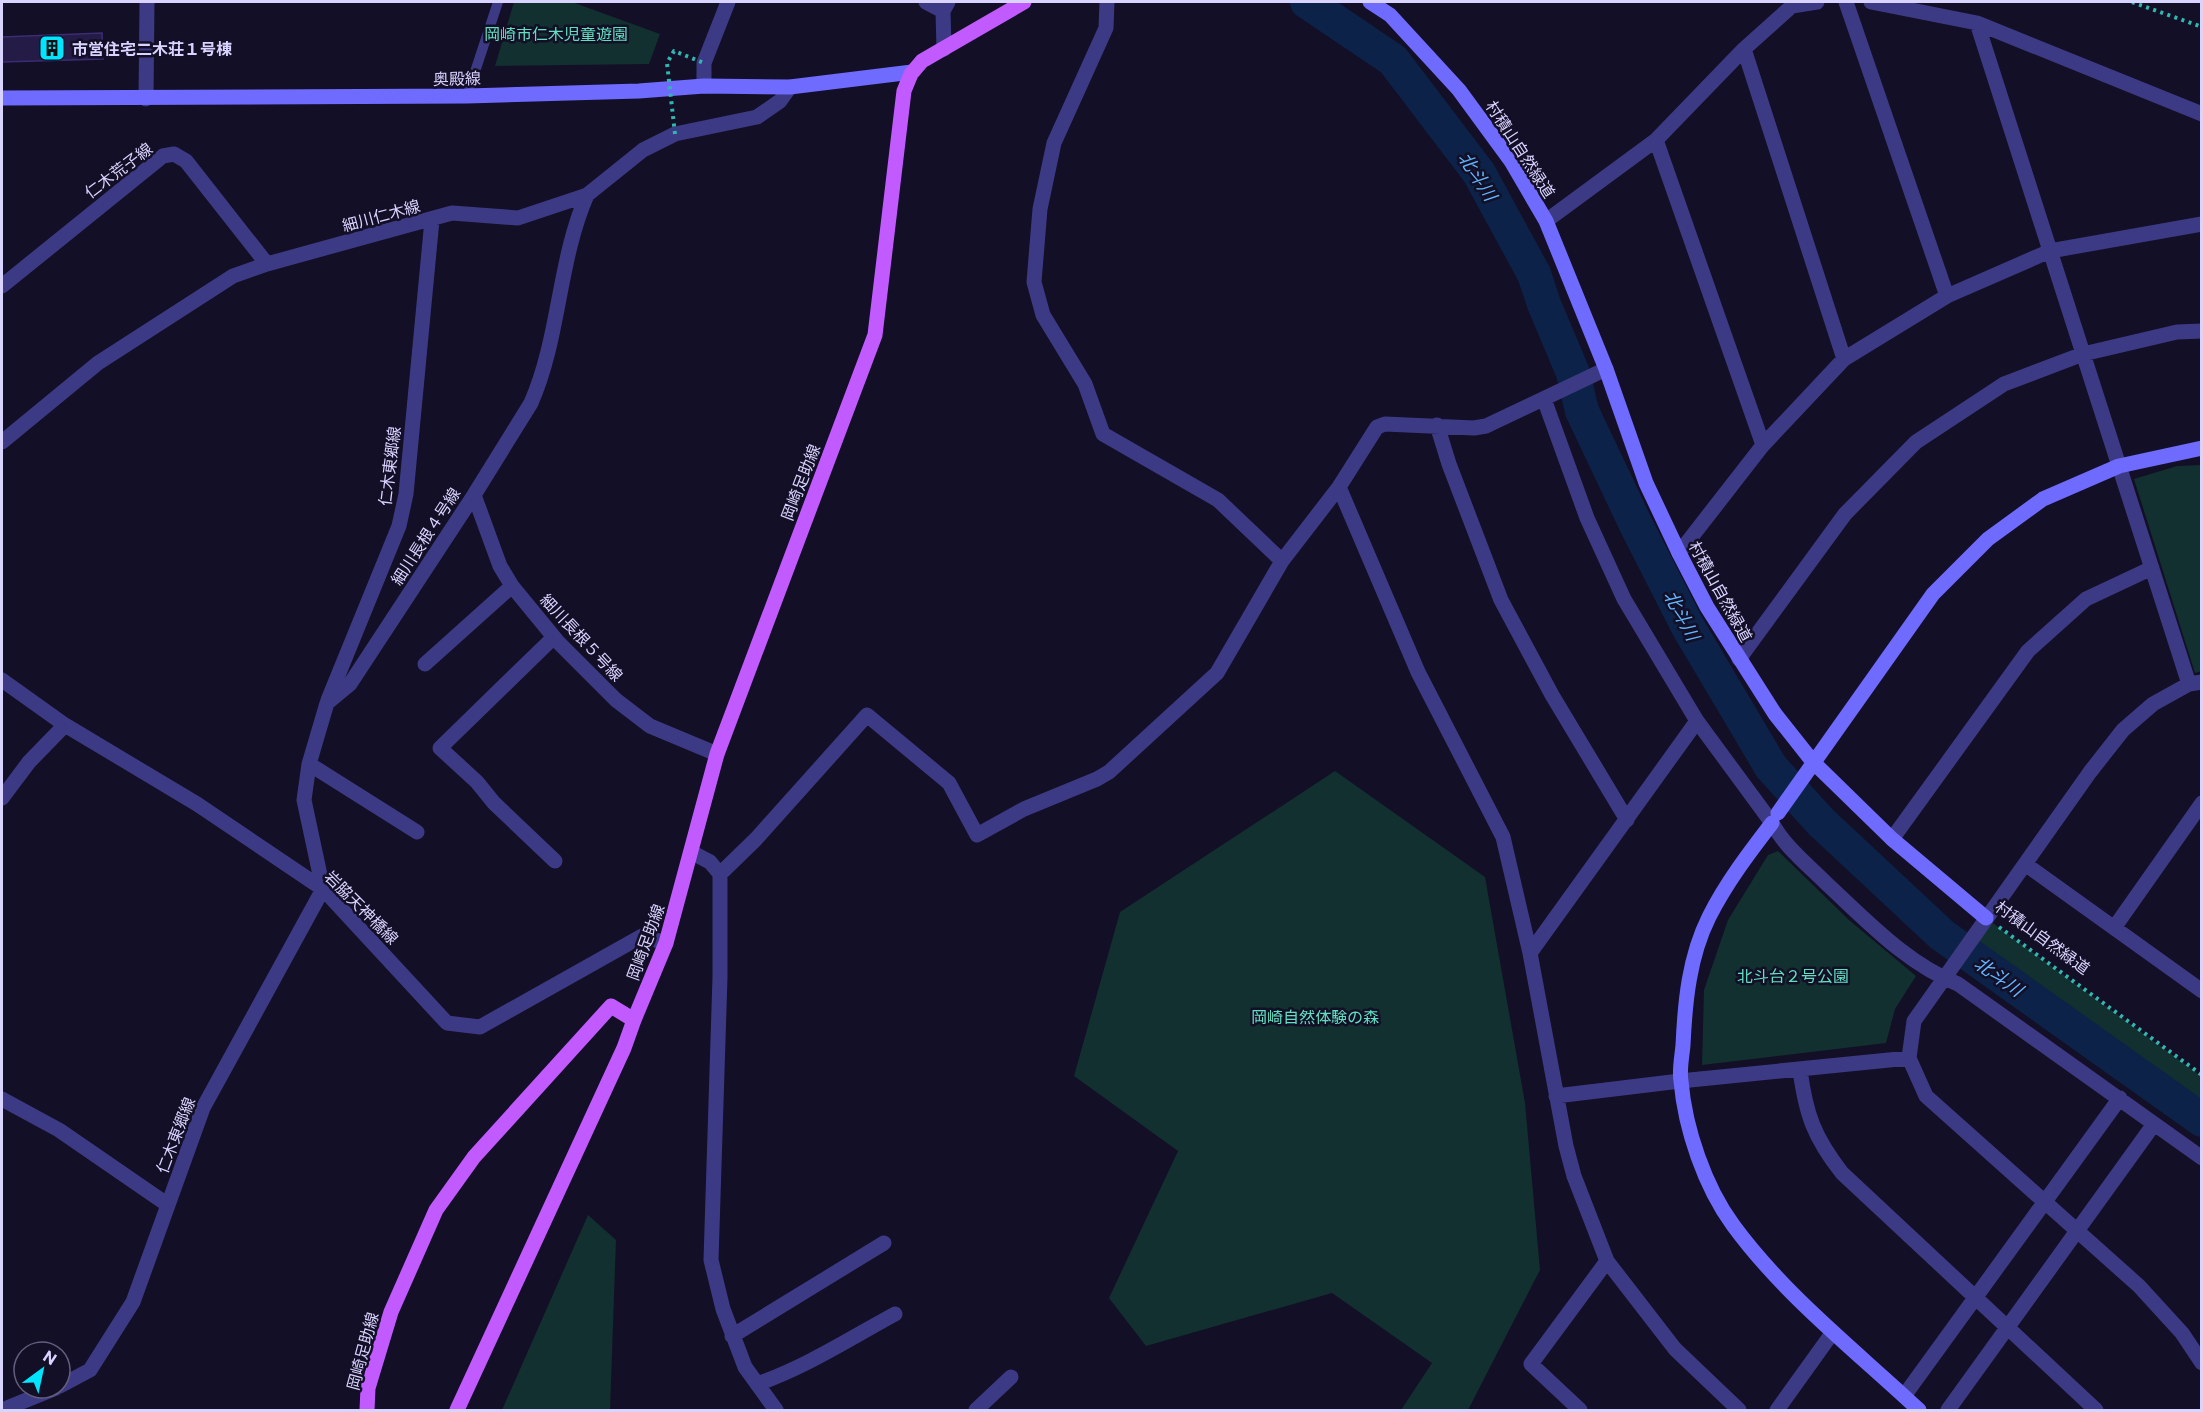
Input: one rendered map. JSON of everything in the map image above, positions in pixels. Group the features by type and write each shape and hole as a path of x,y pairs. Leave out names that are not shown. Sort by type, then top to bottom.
{"main road":[{"path":"912,72 922,60 944,50 1024,2"},
{"name":"岡崎足助線","path":"457,1410 624,1048 666,943 717,754 875,335 904,91 912,72"},
{"name":"岡崎足助線","path":"367,1410 368,1388 392,1312 436,1210 474,1157 611,1006 634,1020"}],"street":[{"path":"146,99 147,2"},
{"path":"704,86 704,63 728,2"},
{"path":"926,2 945,7 944,50"},
{"path":"1107,2 1106,28 1054,143 1040,209 1034,282 1043,315 1085,384 1103,434 1218,500 1282,561"},
{"name":"村積山自然緑道","path":"1370,2 1390,15 1459,90 1511,161 1546,220 1601,372 1646,483 1679,553 1707,607 1810,768 1892,839 1983,923"},
{"path":"1546,220 1656,140 1744,49 1792,6 1817,2"},
{"path":"1846,2 1947,296"},
{"path":"1871,2 1977,23 2202,114"},
{"path":"1977,23 2152,568 2195,683 2153,704 2123,730 2090,772 1914,1021 1909,1058 1926,1096 2139,1286 2182,1333 2202,1363"},
{"path":"1744,49 1844,359"},
{"name":"奥殿線","path":"2,98 467,96 639,91 704,86 790,87 912,72"},
{"name":"細川仁木線","path":"2,442 98,363 234,276 267,264 452,213 518,218 588,195 643,150 675,134 757,117 780,101 790,87"},
{"path":"1656,140 1763,445"},
{"name":"仁木荒子線","path":"2,286 162,156 174,154 186,161 267,264"},
{"name":"細川長根４号線","path":"327,703 350,684 474,495 531,403 553,332 578,216 588,195"},
{"name":"仁木東郷線","path":"327,703 399,526 406,494 432,220"},
{"path":"1679,553 1763,445 1844,359 1947,296 2050,251 2202,224"},
{"path":"1739,659 1845,514 1916,442 2004,384 2083,354 2177,332 2202,332"},
{"path":"720,874 756,839 867,715 950,783 977,836 1024,809 1097,779 1108,772 1217,673 1282,561 1339,487 1377,427 1385,424 1474,428 1486,426 1601,372"},
{"path":"1551,396 1587,518 1624,599 1697,721 1775,818 1781,840 1911,959 1948,973 1958,984 2202,1158"},
{"path":"1437,425 1449,464 1501,600 1552,695 1627,820"},
{"path":"1919,1410 1770,1271 1733,1225 1708,1182 1695,1147 1680,1080 1687,992 1698,942 1726,887 1932,594 1988,539 2043,499 2119,466 2202,448"},
{"path":"1339,487 1418,672 1503,837 1530,953 1566,1146 1574,1176 1607,1261 1675,1349 1739,1410"},
{"name":"細川長根５号線","path":"474,495 500,566 512,586 554,637 616,700 650,726 717,754"},
{"path":"1892,839 2028,651 2086,599 2152,568"},
{"path":"425,664 512,586"},
{"path":"554,637 440,748 555,861"},
{"name":"岩脇天神橋線","path":"2,681 65,725 197,804 323,889 447,1023 480,1027 642,936 666,943"},
{"path":"323,889 304,800 309,764 327,703"},
{"path":"1530,953 1697,721"},
{"path":"2,798 29,762 65,725"},
{"path":"309,764 417,832"},
{"path":"2114,928 2202,803"},
{"path":"691,852 710,862 720,874 720,977 711,1260 723,1309 745,1367 776,1410"},
{"path":"2025,864 2201,989"},
{"name":"仁木東郷線","path":"72,1380 90,1370 133,1302 202,1108 323,889"},
{"path":"1556,1095 1680,1080 1909,1058"},
{"path":"1800,1070 1805,1106 1810,1122 1830,1158 1842,1173 2096,1410"},
{"path":"1904,1396 2120,1098"},
{"path":"2,1099 59,1130 168,1204"},
{"path":"1948,1410 2154,1124"},
{"path":"732,1336 884,1243"},
{"path":"1580,1410 1531,1364 1607,1261"},
{"path":"757,1384 785,1374 827,1353 895,1314"},
{"path":"1777,1410 1833,1332"},
{"path":"976,1410 1011,1377"},
{"name":"仁木東郷線","path":"2,1410 26,1400"}],"lane":[{"path":"467,96 498,2"}],"path":[{"path":"2132,2 2202,27"},
{"path":"675,134 666,63 674,51 704,63"},
{"name":"村積山自然緑道","path":"1983,923 2202,1075"}],"green space":[{"name":"岡崎市仁木児童遊園","path":"514,2 572,2 660,34 649,64 495,66"},
{"path":"2201,465 2202,671 2195,673 2134,479 2177,466"},
{"name":"岡崎自然体験の森","path":"1335,771 1485,877 1525,1103 1540,1270 1468,1410 1401,1410 1432,1363 1332,1293 1146,1346 1109,1298 1178,1151 1074,1076 1120,912"},
{"name":"北斗台２号公園","path":"1778,851 1849,920 1916,976 1895,1009 1886,1043 1702,1065 1704,990 1728,920 1768,855"},
{"path":"1986,918 2201,1076 2201,1115 1968,945"},
{"path":"588,1215 616,1240 610,1410 502,1410"}],"building":[{"name":"市営住宅二木荘１号棟","path":"102,33 103,59 2,62 2,37"}],"waterway":[{"name":"北斗川","path":"1307,2 1393,60 1479,173 1534,274 1573,373 1582,411 1637,527 1688,627 1771,767 1821,822 1942,935 2202,1120"}],"place":[{"name":"市営住宅二木荘１号棟","path":"52,48"}]}
